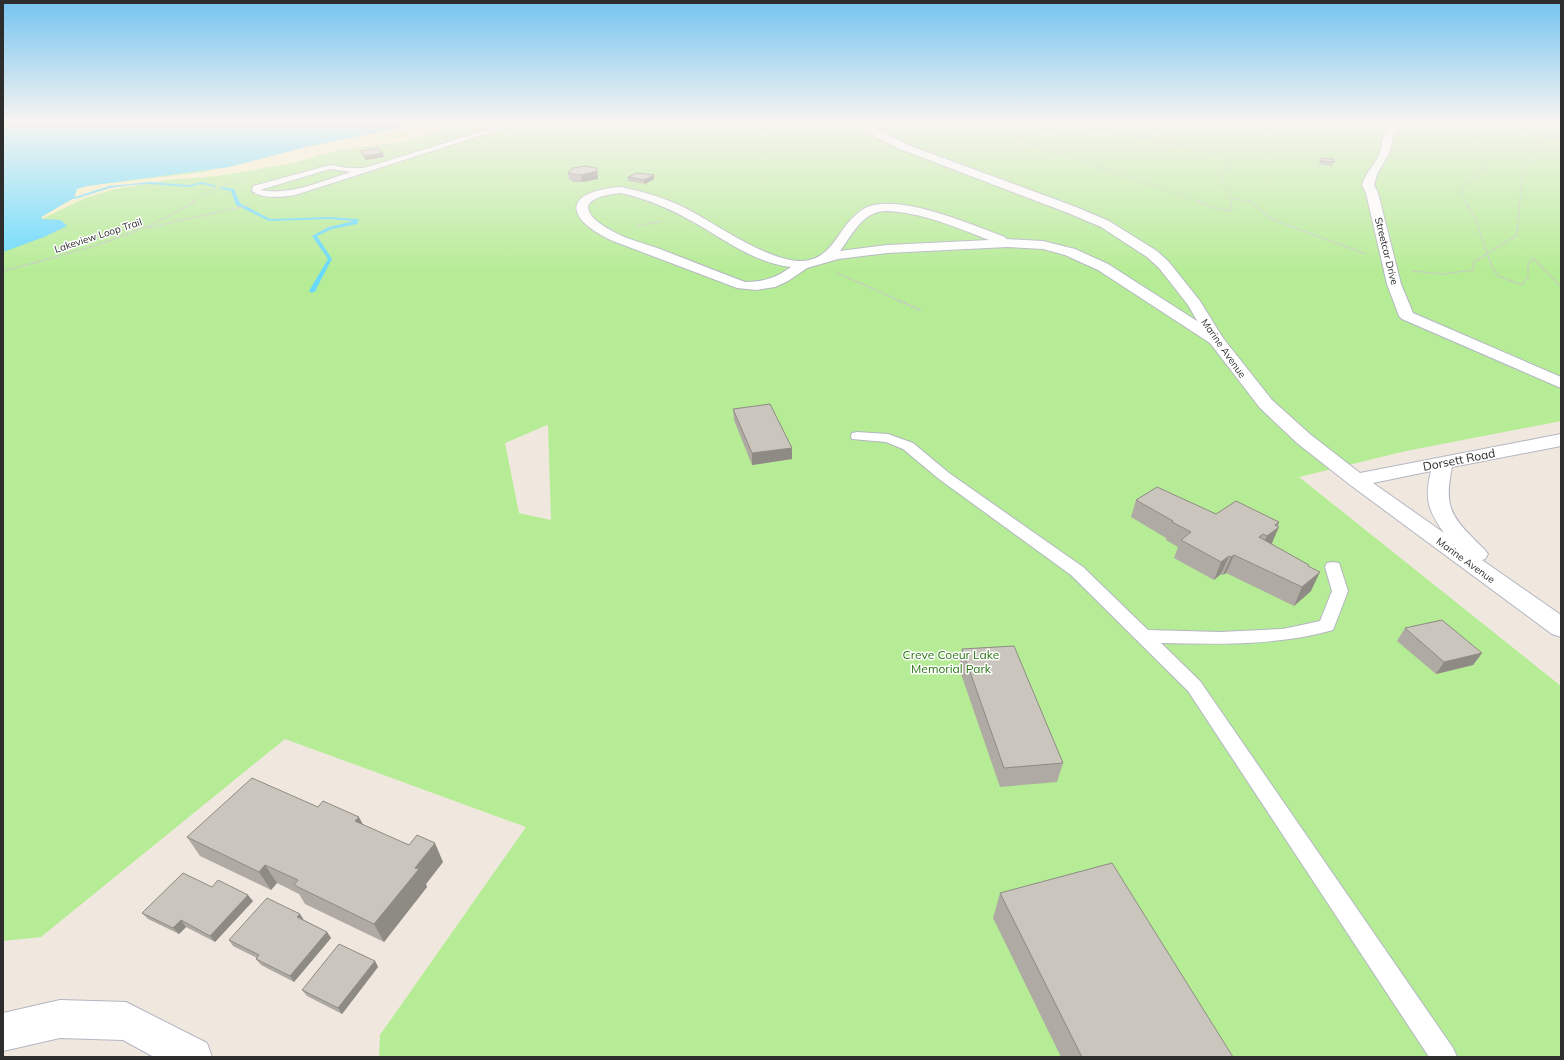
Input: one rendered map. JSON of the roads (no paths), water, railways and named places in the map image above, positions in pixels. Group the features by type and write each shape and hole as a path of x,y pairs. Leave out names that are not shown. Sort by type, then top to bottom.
{"street":[{"name":"Marine Avenue","path":"972,172 1072,210 1104,224 1132,240 1152,254 1174,276 1195,304 1216,340 1266,404 1304,439 1356,480 1561,628"},
{"name":"Streetcar Drive","path":"1373,172 1368,184 1372,193 1394,284 1408,316 1561,383"},
{"path":"806,264 779,261 740,244 681,212 636,192 621,190 595,194 585,201 582,210 584,216 592,224 612,236 746,286 770,284 786,278 806,264 828,257 887,249 1008,243 1043,245 1058,248 1103,267 1216,340"},
{"path":"828,257 836,249 856,221 869,210 884,208 910,210 944,218 1008,243"},
{"name":"Dorsett Road","path":"1356,480 1561,440"},
{"path":"1443,463 1438,489 1438,504 1451,527 1466,546 1561,614"},
{"path":"3,1032 60,1019 126,1022 193,1057"}],"lane":[{"path":"311,172 256,188 256,191 282,195 355,172"},
{"path":"857,436 888,438 908,446 944,476 1077,571 1194,686 1444,1057"},
{"path":"1143,636 1236,637 1284,635 1327,626 1340,591 1333,567"}],"water":[{"path":"3,172 188,172 87,186 77,189 74,198 41,217 43,219 61,220 67,226 44,237 3,252"}],"waterway":[{"path":"74,198 109,187 131,184 150,183 189,186 202,183 215,186"},
{"path":"221,188 233,190 238,204 269,220 330,218 357,220 355,223 331,228 314,236 330,259 312,291 314,290"}],"park label":[{"name":"Creve Coeur Lake Memorial Park","path":"951,662"}]}
